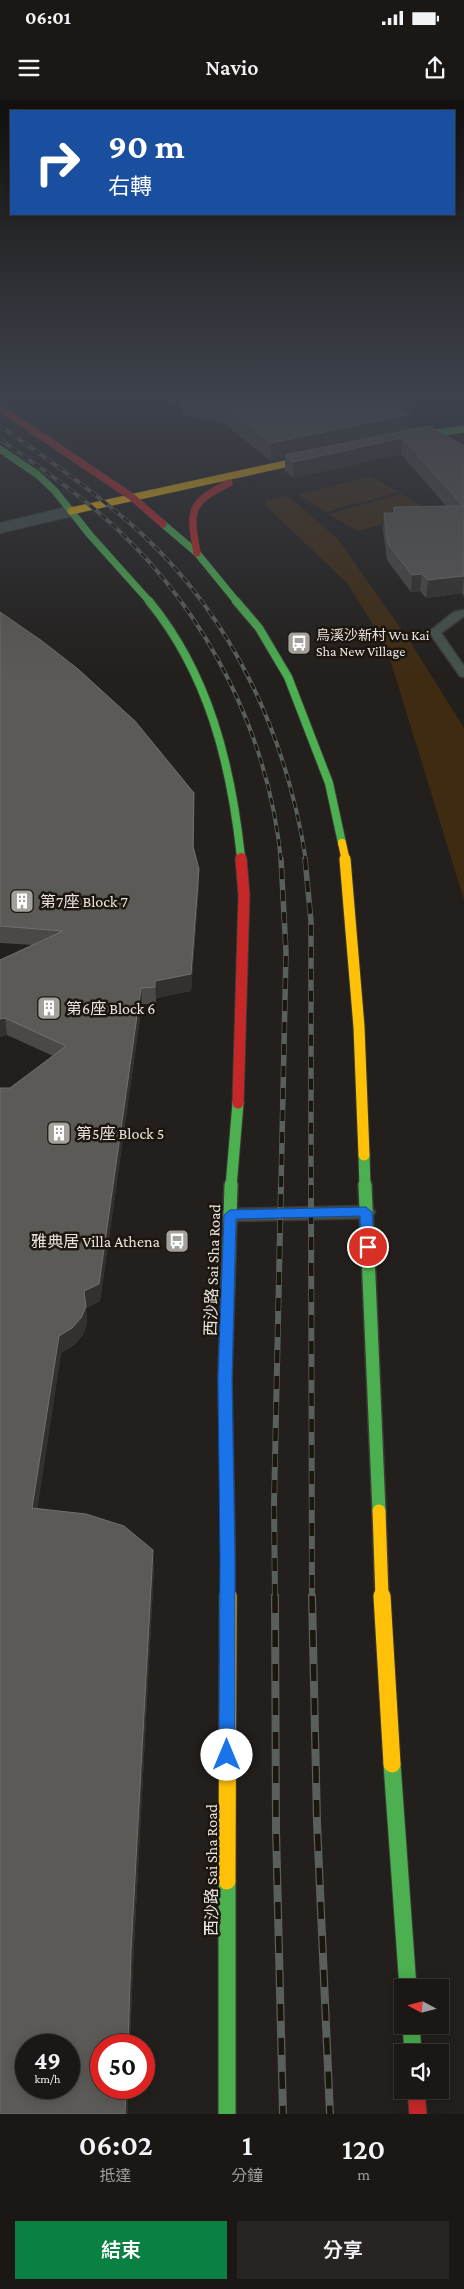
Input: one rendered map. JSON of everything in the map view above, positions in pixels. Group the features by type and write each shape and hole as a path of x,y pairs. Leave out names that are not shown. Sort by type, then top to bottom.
{"main road":[{"name":"西沙路 Sai Sha Road","path":"54,490 88,533 136,584 166,623 191,666 210,710 226,762 238,821 244,895 237,1120 230,1215 225,1379 228,1559 227,2114"},
{"path":"122,490 197,553 258,628 288,677 329,783 348,872 359,1026 386,1686 407,1979"},
{"path":"71,511 164,490"},
{"path":"197,553 190,523 196,502 213,490"},
{"path":"417,2099 418,2114"}],"street":[{"path":"0,528 71,511"}],"lane":[{"path":"464,613 458,614 435,632 464,674"},
{"path":"230,1215 366,1212"}],"shaded area":[{"path":"317,490 395,490 399,492 326,512 298,495"},
{"path":"401,494 431,510 358,531 328,514"},
{"path":"288,496 337,538 409,640 464,728 464,900 386,646 348,584 265,505 266,500"}],"building":[{"path":"449,490 464,490 464,576 428,580 422,574 412,575 388,544 384,513 394,513 394,507 463,506"},
{"path":"0,612 78,669 135,721 194,793 193,847 199,869 191,974 155,981 155,987 141,988 99,1284 84,1291 86,1307 81,1318 72,1328 59,1336 32,1508 86,1514 124,1526 153,1550 131,1951 128,2034 90,2034 90,2099 126,2099 125,2114 0,2114 0,1088 10,1088 66,1046 5,1018 0,1019 0,960 63,931 0,926"}],"railway":[{"path":"71,490 117,529 150,563 179,599 206,638 229,680 248,723 263,768 274,814 281,861"},
{"path":"89,490 142,534 175,568 204,604 229,643 251,683 270,726 285,770 297,815 306,861"},
{"path":"281,859 286,952 281,1187"},
{"path":"305,859 311,921 311,1185"},
{"path":"275,1597 274,1505 281,1185"},
{"path":"311,1185 312,1597"},
{"path":"275,1596 276,1829 283,2114"},
{"path":"312,1596 317,1822 330,2114"}],"traffic: fast":[{"path":"54,490 90,535 147,598 182,647 208,704 227,765 238,827 241,857"},
{"path":"163,524 197,553 259,628 288,677 329,783 342,843"},
{"path":"228,1542 225,1379 230,1194 238,1103"},
{"path":"364,1155 379,1511"},
{"path":"392,1764 407,1979"},
{"path":"227,1881 227,2114"},
{"path":"412,2034 412,2044"}],"traffic: slow":[{"path":"71,511 167,490"},
{"path":"342,843 348,872 359,1027 364,1155"},
{"path":"379,1511 386,1685 392,1764"},
{"path":"227,1881 228,1542"}],"traffic: jam":[{"path":"122,490 163,524"},
{"path":"197,553 192,526 194,509 198,502 215,490"},
{"path":"238,1103 244,895 241,857"},
{"path":"417,2099 418,2114"}],"place":[{"name":"烏溪沙新村 Wu Kai Sha New Village","path":"299,643"},
{"name":"第7座 Block 7","path":"22,901"},
{"name":"第6座 Block 6","path":"49,1008"},
{"name":"第5座 Block 5","path":"59,1133"},
{"name":"雅典居 Villa Athena","path":"177,1241"}],"route":[{"path":"227,1755 228,1559 225,1379 230,1215 366,1212 368,1247"}]}
